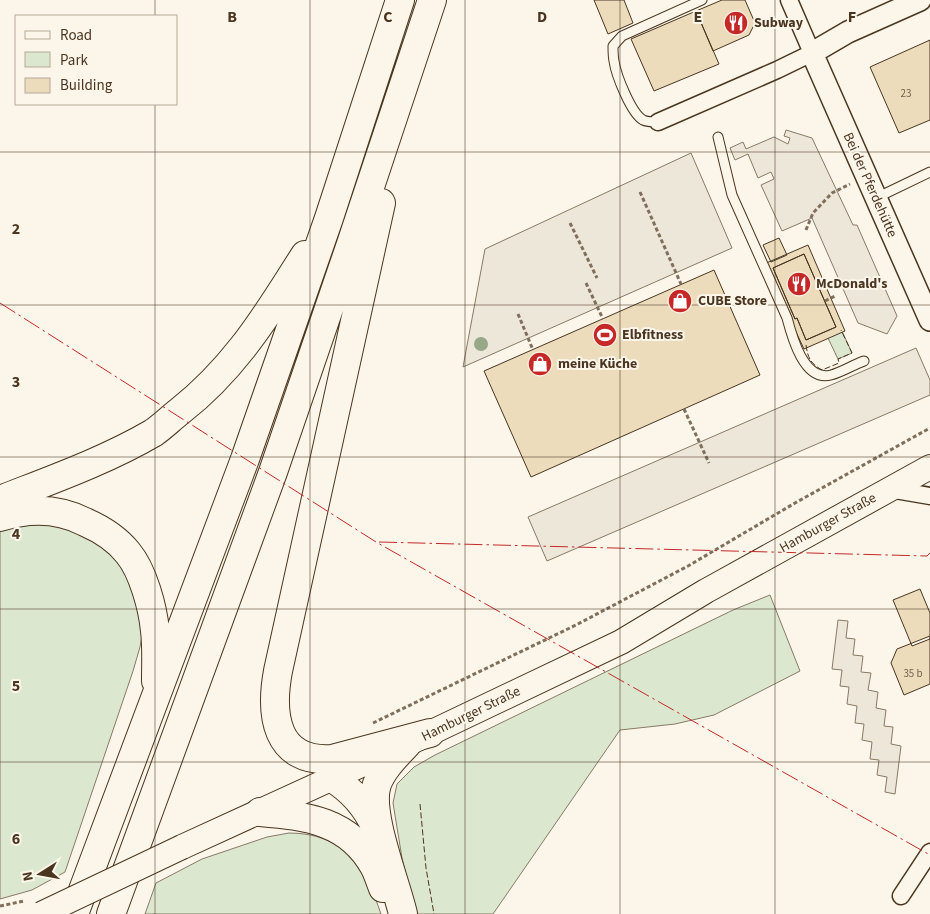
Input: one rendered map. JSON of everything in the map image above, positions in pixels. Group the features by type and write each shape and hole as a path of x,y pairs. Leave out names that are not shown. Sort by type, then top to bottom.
{"highway":[{"path":"74,914 245,459 329,218 400,0"},
{"path":"111,914 273,472 432,0"},
{"path":"412,62 275,687 274,699 277,724 284,741 296,752 313,758 332,758 419,739"},
{"path":"0,500 74,471 115,452 154,432 188,404 219,375 243,347 278,298 329,218"},
{"path":"0,517 15,512 45,510 72,515 112,537 128,553 142,577 151,604 156,632 156,697"},
{"path":"403,914 383,845 375,793 386,767 419,739"},
{"path":"332,778 348,788 365,808 383,845"},
{"path":"260,812 297,815 318,821 343,832 362,849 375,866 393,914"}],"main road":[{"name":"Hamburger Straße","path":"41,914 182,847 419,739 621,642 706,591 930,467"}],"street":[{"name":"Bei der Pferdehütte","path":"789,0 930,318"},
{"path":"658,122 777,70 812,53 848,32 920,0"},
{"name":"Hamburger Straße","path":"890,489 930,496"},
{"path":"901,896 930,852"}],"lane":[{"path":"658,122 645,122 637,116 618,76 613,60 613,46 622,36 702,0"},
{"path":"718,137 732,195 787,318 793,338 805,364 811,371 820,375 830,375 864,361"},
{"path":"876,198 930,172"}],"path":[{"path":"806,230 812,213 832,193 867,177"},
{"path":"640,192 681,284"},
{"path":"570,223 597,278"},
{"path":"586,283 603,319"},
{"path":"825,301 835,296"},
{"path":"518,314 533,350"},
{"path":"684,409 710,463"},
{"path":"368,725 576,625 679,570 930,428"}],"green space":[{"path":"841,329 852,353 838,359 827,336"},
{"path":"30,523 64,526 84,534 114,558 127,575 139,606 143,630 133,671 65,872 32,890 0,899 0,528"},
{"path":"770,595 800,671 714,715 675,724 620,730 493,914 415,914 402,858 393,803 397,784 414,767 733,610"},
{"path":"289,833 324,839 338,846 350,856 368,882 381,914 145,914 156,883 202,859 267,837"}],"shaded area":[{"path":"786,130 812,138 853,225 857,225 897,316 887,334 858,323 812,218 782,231 761,185 774,179 771,172 758,178 748,154 735,160 730,148 743,142 746,149 774,137 788,144 790,138 784,136"},
{"path":"691,153 732,248 463,367 485,249"},
{"path":"916,348 930,380 930,395 547,561 528,517"},
{"path":"838,620 848,621 846,638 855,639 853,655 863,656 861,672 871,673 868,690 878,692 876,708 886,710 884,726 893,727 891,744 901,746 895,794 885,792 887,777 877,775 879,760 870,759 872,742 862,740 864,724 855,723 857,706 847,704 849,687 840,686 842,670 832,669"}],"building":[{"path":"594,0 624,0 633,23 608,34"},
{"path":"722,0 745,0 755,23 749,35 713,51 696,11"},
{"path":"696,11 719,64 654,91 631,39"},
{"path":"930,40 930,120 899,133 870,67"},
{"path":"779,238 787,255 771,262 763,245"},
{"path":"808,245 845,331 804,349 764,264","holes":["804,254 836,327 806,340 773,268"]},
{"name":"McDonald's","path":"804,254 836,327 806,340 773,268"},
{"path":"714,270 760,375 531,477 484,371"},
{"path":"920,589 930,613 930,639 912,646 893,600"},
{"path":"930,636 930,684 904,695 891,663 897,649"}],"fence":[{"path":"806,345 810,360 822,370 839,363 838,359 852,353 841,330"},
{"path":"420,804 426,868 434,914"}],"power":[{"path":"0,303 376,542 930,855"},
{"path":"379,542 927,556 930,553"}],"place":[{"name":"Subway","path":"736,23"},
{"name":"McDonald's","path":"799,284"},
{"name":"CUBE Store","path":"680,301"},
{"name":"Elbfitness","path":"605,335"},
{"name":"meine Küche","path":"540,364"}]}
